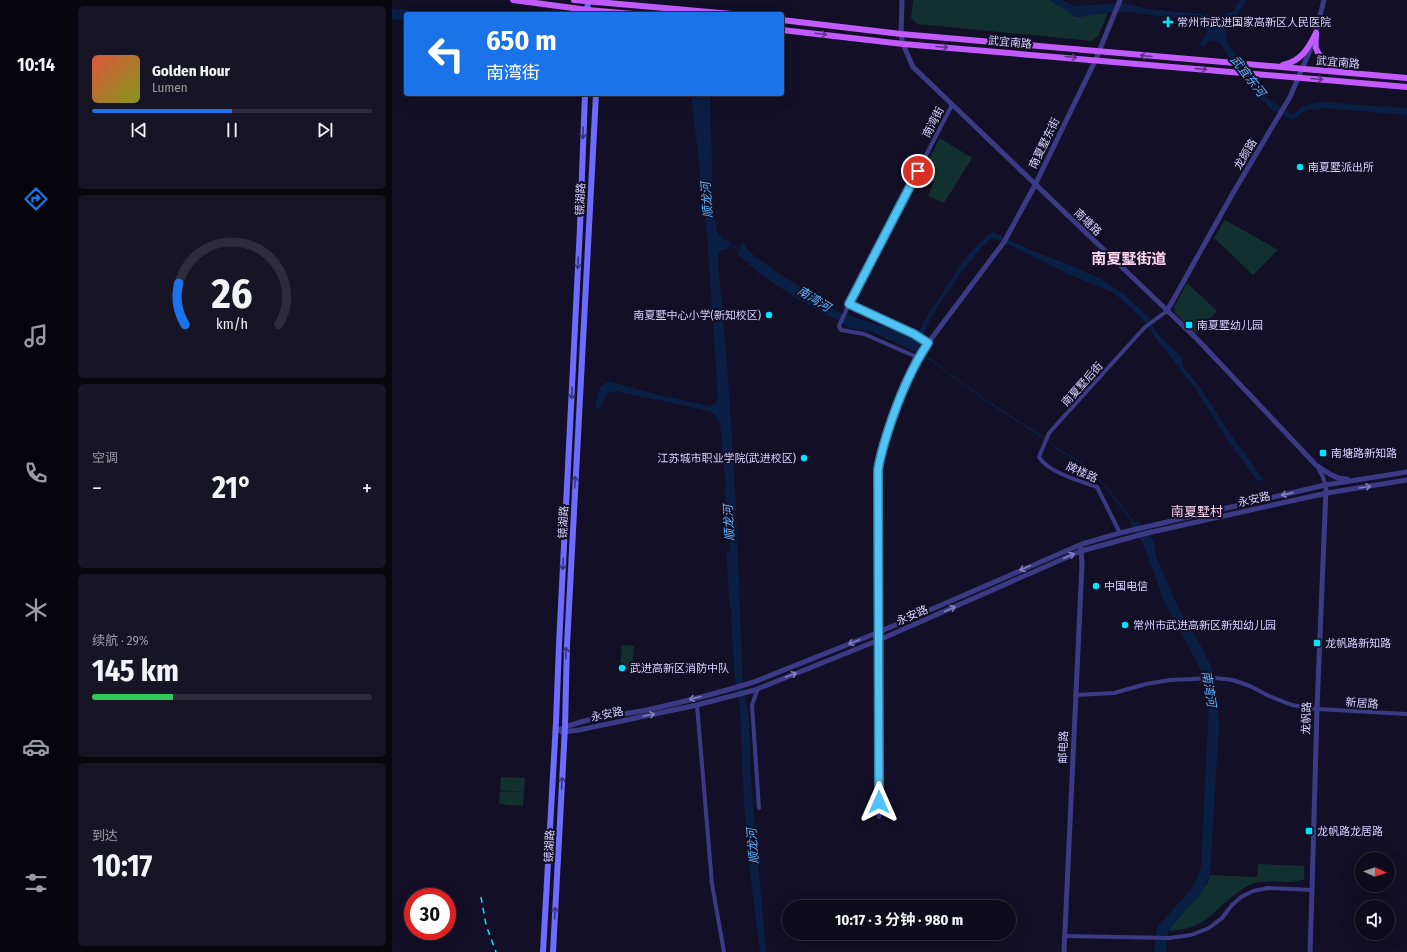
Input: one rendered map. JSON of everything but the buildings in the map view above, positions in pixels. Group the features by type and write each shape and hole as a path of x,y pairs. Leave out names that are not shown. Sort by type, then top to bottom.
{"main road":[{"path":"513,0 588,12 588,1"},
{"path":"574,0 600,1 712,12"},
{"path":"600,1 600,12"},
{"name":"武宜南路","path":"784,20 901,34 1407,78"},
{"name":"武宜南路","path":"784,30 903,44 1096,59 1407,87"},
{"path":"1277,67 1291,63 1300,58 1308,49 1316,33"},
{"path":"1316,33 1316,48 1320,55 1332,68 1344,73"},
{"name":"镜湖路","path":"543,952 580,227 584,96"},
{"name":"镜湖路","path":"553,952 565,729 567,645 596,96"}],"street":[{"name":"南塘路","path":"902,0 901,34 903,44 913,67 1198,340 1316,465 1323,477 1325,485"},
{"name":"龙颜路","path":"1167,311 1231,196 1286,104 1303,69 1316,33 1324,0"},
{"name":"南夏墅东街","path":"879,640 878,470 899,397 926,342 1004,242 1035,185 1100,52 1119,1"},
{"name":"南湾街","path":"919,358 864,334 841,330 839,326 952,105"},
{"path":"849,304 914,334 926,342"},
{"name":"南夏墅后街","path":"1039,457 1049,432 1145,327 1167,311"},
{"name":"牌楼路","path":"1039,457 1043,464 1065,475 1097,487 1120,533"},
{"path":"1316,465 1329,474 1343,480 1360,479"},
{"name":"永安路","path":"565,729 579,730 697,705 757,689 879,640 1082,550 1132,537 1145,531 1325,485 1407,472"},
{"name":"永安路","path":"555,732 580,722 649,709 733,689 754,682 879,632 1082,544 1120,533 1145,531 1327,493 1407,480"},
{"name":"龙帆路","path":"1310,952 1316,709 1327,493 1325,485"},
{"name":"邮电路","path":"1064,952 1082,544"},
{"path":"879,640 879,817"},
{"name":"新居路","path":"1075,695 1114,693 1146,684 1170,680 1215,678 1233,680 1250,686 1283,702 1316,709 1407,714"},
{"path":"757,689 752,705 759,808"},
{"path":"697,705 712,884 724,952"},
{"path":"1065,936 1169,938 1191,935 1209,928 1222,918 1232,905 1241,897 1253,891 1268,888 1312,890"}],"green space":[{"path":"913,0 1050,0 1076,17 1108,13 1098,36 1092,41 917,24 911,18"},
{"path":"940,138 972,158 944,203 928,196 934,182 920,176"},
{"path":"1225,220 1278,250 1253,275 1214,238"},
{"path":"1187,283 1217,311 1196,334 1175,313 1174,307"},
{"path":"622,645 634,646 632,671 620,670"},
{"path":"501,777 525,778 524,792 500,790"},
{"path":"500,791 524,792 523,806 499,804"},
{"path":"1258,864 1304,866 1304,879 1293,882 1263,882 1250,885 1229,899 1205,920 1184,929 1169,931 1207,884 1210,875 1257,877"}],"water":[{"name":"武宜东河","path":"1050,0 1062,0 1075,6 1123,3 1147,9 1221,16 1232,12 1240,0 1246,0 1226,31 1227,42 1262,93 1274,103 1291,114 1294,114 1303,106 1320,102 1407,108 1407,115 1325,108 1308,110 1296,118 1289,119 1271,109 1250,87 1219,42 1210,41 1204,47 1199,45 1208,29 1207,25 1201,21 1130,12 1102,13 1080,17 1071,14"},
{"path":"392,8 425,12 404,12 404,20 392,19"},
{"path":"691,96 710,96 713,199 717,232 723,239 730,242 727,249 719,251 718,262 727,363 735,484 743,689 749,721 750,764 766,952 760,952 750,872 744,805 740,708 735,679 731,618 734,590 727,503 724,489 726,485 720,424 716,416 710,411 615,391 608,393 600,408 596,410 600,387 605,383 611,382 659,395 709,406 716,402 718,398 707,234"},
{"path":"993,232 1030,250 1075,267 1105,281 1125,295 1148,317 1161,338 1182,357 1183,367 1199,386 1231,435 1264,480 1257,481 1225,436 1195,388 1145,322 1114,293 1073,276 1001,241 991,239 986,243 961,273 934,312 916,352 872,332 851,328 796,298 764,277 738,255 742,242 750,252 772,269 839,312 890,329 916,340 924,321 968,254 988,234"},
{"path":"1139,521 1153,540 1157,559 1177,605 1211,666 1216,684 1219,726 1210,875 1200,895 1172,926 1168,933 1166,952 1154,952 1157,927 1190,891 1198,877 1201,866 1209,703 1208,692 1202,672 1164,601 1143,543 1130,523"}],"pier":[{"path":"681,0 709,0 709,12 681,12"}],"waterway":[{"name":"南湾河","path":"729,245 735,247 740,252"},
{"name":"南湾河","path":"926,358 931,360 982,398 1043,437"},
{"name":"南湾河","path":"1049,442 1059,450 1079,461 1107,488 1134,523"},
{"name":"顺龙河","path":"731,555 734,606"}],"railway":[{"path":"481,897 486,925 496,952"}],"place":[{"name":"常州市武进国家高新区人民医院","path":"1168,22"},
{"name":"南夏墅派出所","path":"1300,167"},
{"name":"南夏墅中心小学(新知校区)","path":"769,315"},
{"name":"南夏墅幼儿园","path":"1189,325"},
{"name":"南塘路新知路","path":"1323,453"},
{"name":"江苏城市职业学院(武进校区)","path":"804,458"},
{"name":"中国电信","path":"1096,586"},
{"name":"常州市武进高新区新知幼儿园","path":"1125,625"},
{"name":"龙帆路新知路","path":"1317,643"},
{"name":"武进高新区消防中队","path":"622,668"},
{"name":"龙帆路龙居路","path":"1309,831"}],"district":[{"name":"南夏墅街道","path":"1129,259"},
{"name":"南夏墅村","path":"1197,511"}],"route":[{"path":"879,802 878,470 899,397 928,343 914,334 849,304 918,171"}]}
